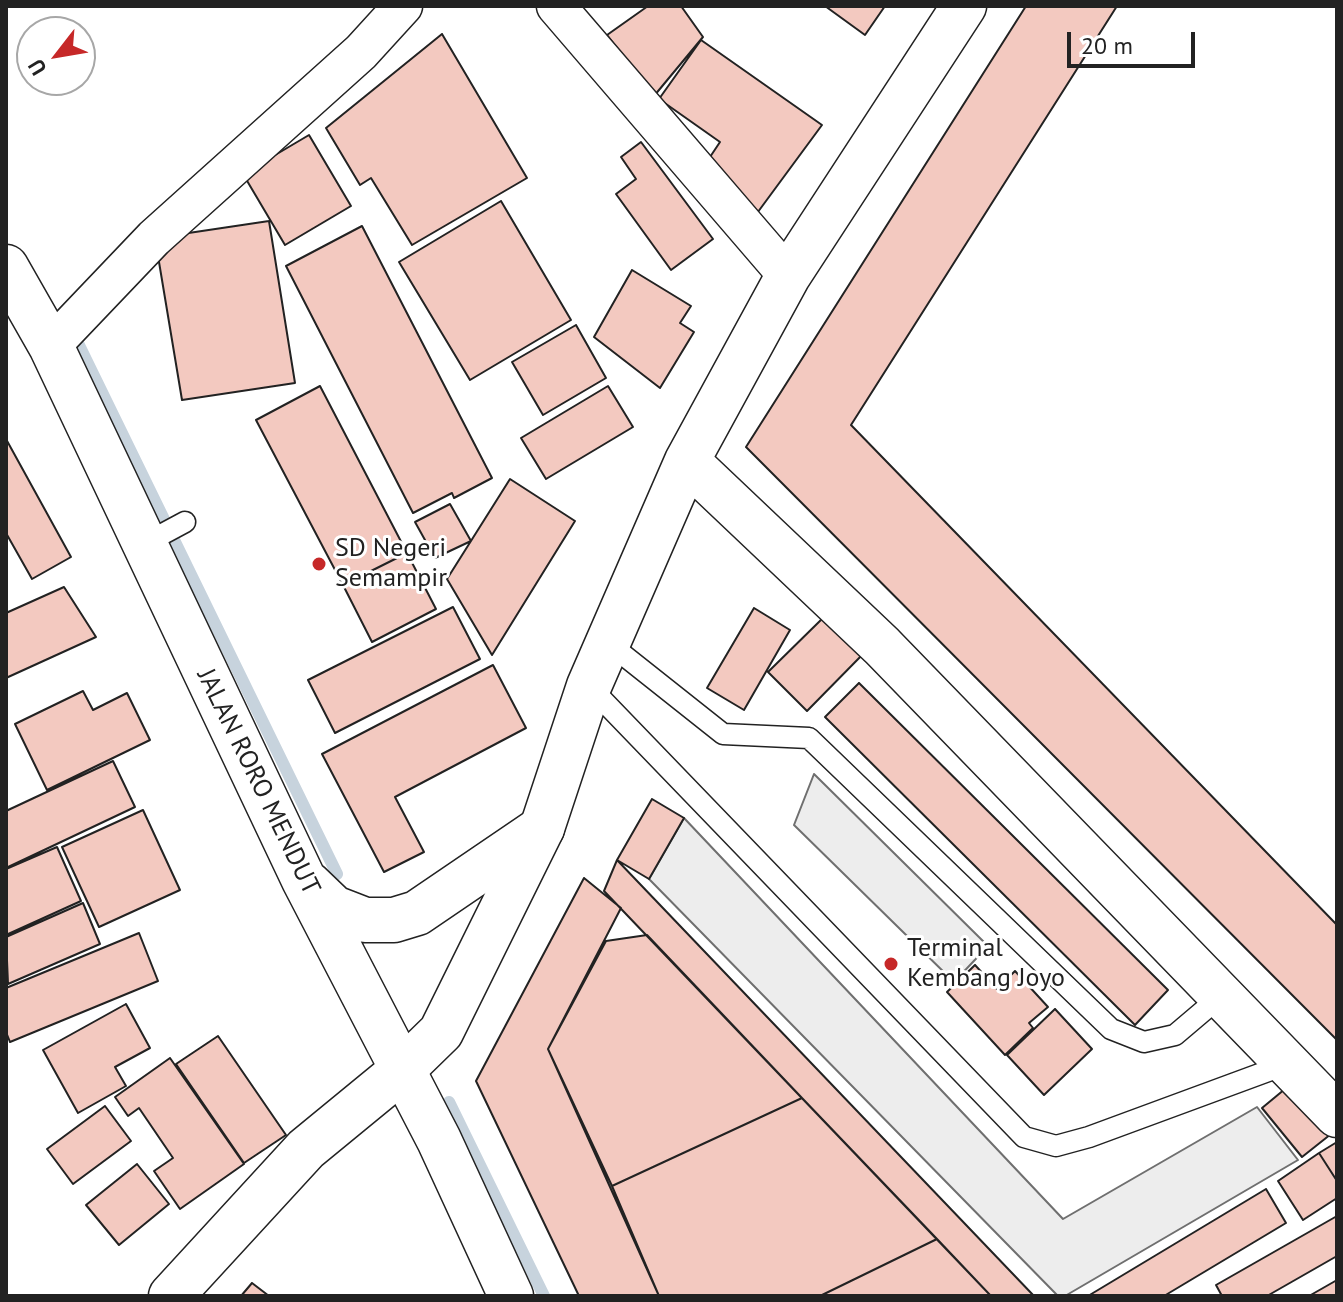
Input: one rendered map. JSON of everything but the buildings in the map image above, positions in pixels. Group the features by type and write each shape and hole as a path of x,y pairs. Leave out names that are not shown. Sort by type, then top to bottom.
{"main road":[{"path":"171,1296 306,1149 401,1071 441,1032 542,828 589,686 687,461 788,276 964,6"},
{"name":"JALAN RORO MENDUT","path":"12,292 51,346 152,540 304,880 439,1140 511,1296"},
{"path":"687,461 882,646 1337,1115"},
{"path":"304,880 334,908 365,920 394,920 417,913 542,828"}],"street":[{"path":"51,346 154,238 361,52 403,6"},
{"path":"556,6 788,276"}],"lane":[{"path":"152,540 185,522"},
{"path":"607,642 723,734 809,738 1111,1029 1144,1042 1175,1035 1221,996"},
{"path":"589,686 1024,1137 1056,1146 1089,1137 1287,1064"}],"shaded area":[{"path":"814,774 988,946 954,982 794,825"},
{"path":"684,818 1063,1219 1257,1107 1298,1160 1065,1296 1058,1296 649,879"}],"waterway":[{"path":"74,335 337,874"},
{"path":"449,1102 544,1296"}],"place":[{"name":"SD Negeri Semampir","path":"319,564"},
{"name":"Terminal Kembang Joyo","path":"891,964"}]}
